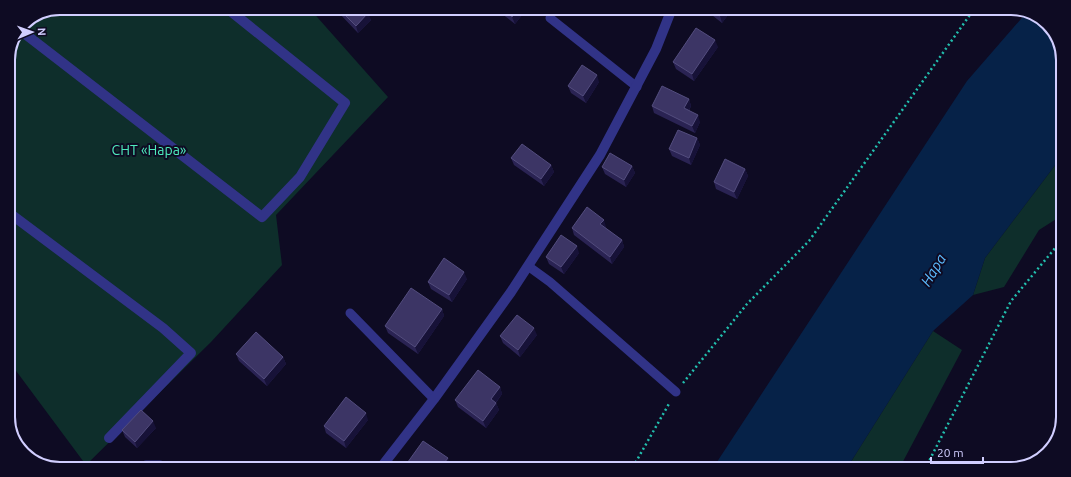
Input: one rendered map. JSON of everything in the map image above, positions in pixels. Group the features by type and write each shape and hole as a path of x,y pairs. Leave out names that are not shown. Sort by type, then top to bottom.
{"street":[{"path":"24,33 262,217 300,177 345,103 235,15"},
{"path":"385,462 434,399 511,292 600,155 637,87 656,48 669,15"},
{"path":"15,217 163,328 191,354 109,438"}],"lane":[{"path":"550,18 637,87"},
{"path":"528,266 550,282 676,392"},
{"path":"350,313 434,399"}],"path":[{"path":"636,462 676,392 747,304 810,241 970,15"},
{"path":"929,462 1011,301 1056,247"}],"green space":[{"name":"СНТ «Нара»","path":"60,15 315,15 388,97 276,215 282,265 211,342 89,462 84,462 15,369 15,57 18,43 28,28 35,23 43,18"},
{"path":"1056,164 1056,219 1039,230 1004,287 973,295 985,258"},
{"path":"933,331 962,350 903,462 851,462"}],"water":[{"name":"Нара","path":"1023,17 1039,24 1047,32 1054,45 1056,57 1056,164 985,258 973,295 933,331 851,462 717,462 967,81"}],"building":[{"path":"345,15 366,15 356,26"},
{"path":"696,28 715,40 692,74 673,62"},
{"path":"582,65 597,75 583,96 568,86"},
{"path":"662,86 689,99 684,108 698,115 692,126 652,106"},
{"path":"678,130 697,138 689,158 669,149"},
{"path":"522,144 551,165 541,179 511,158"},
{"path":"610,153 632,166 624,180 602,167"},
{"path":"725,159 745,169 734,192 714,182"},
{"path":"587,207 604,220 600,224 622,240 610,257 572,228"},
{"path":"561,235 577,246 561,267 546,257"},
{"path":"444,258 464,272 449,295 428,282"},
{"path":"411,288 442,309 415,347 385,326"},
{"path":"517,315 534,328 518,350 500,336"},
{"path":"256,332 283,357 264,379 236,354"},
{"path":"478,370 500,387 491,399 496,403 483,421 455,400"},
{"path":"346,397 366,413 344,441 324,426"},
{"path":"141,410 153,421 135,442 122,430"},
{"path":"423,441 448,458 445,462 408,462"}]}
